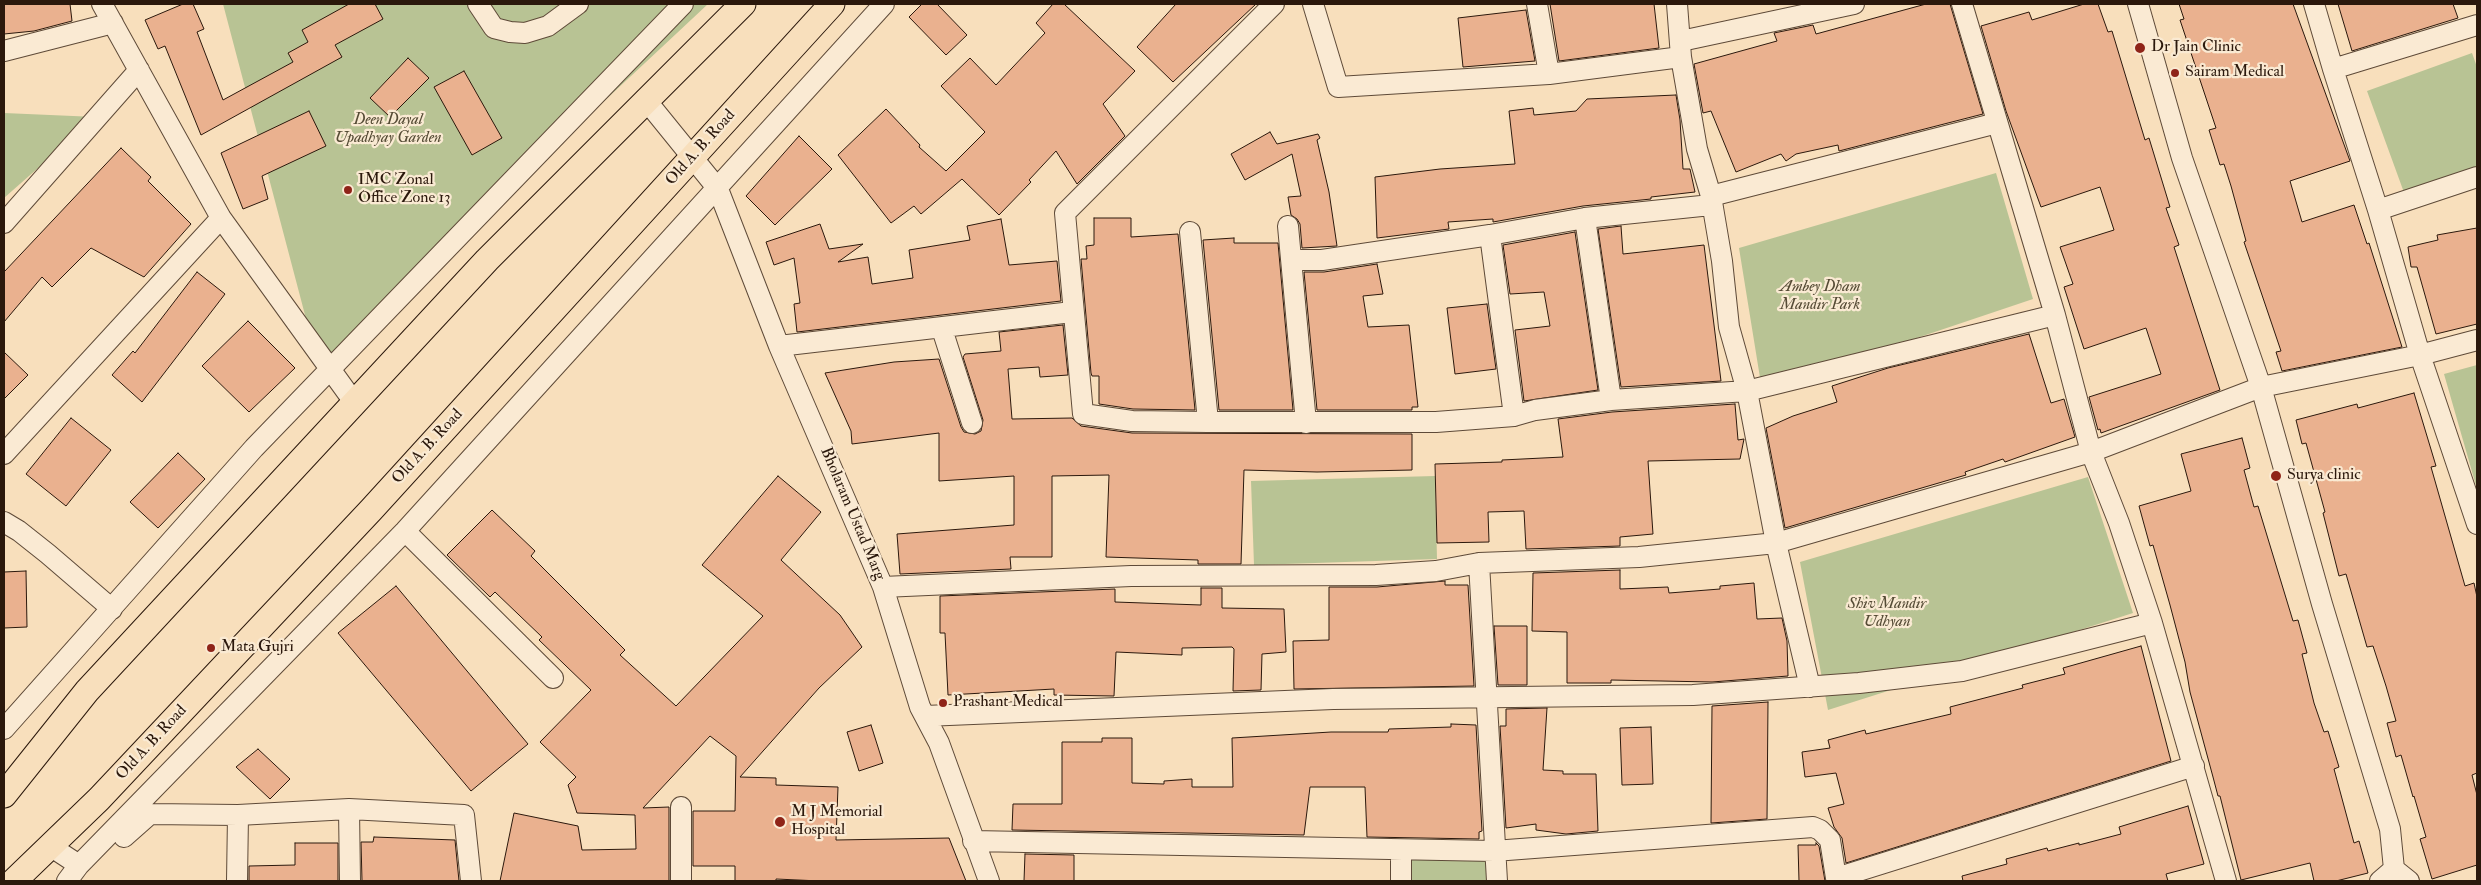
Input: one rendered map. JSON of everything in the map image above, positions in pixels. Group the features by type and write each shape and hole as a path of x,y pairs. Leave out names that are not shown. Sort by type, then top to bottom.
{"main road":[{"path":"4,795 86,691 354,402 487,260 645,99 743,4"},
{"name":"Old A. B. Road","path":"14,881 99,799 364,517 832,4"}],"street":[{"path":"102,4 221,218 354,402"},
{"path":"478,4 494,28 524,33 548,26 578,4"},
{"path":"4,730 254,448 683,4"},
{"path":"78,873 405,531 718,189 884,4"},
{"path":"1274,4 1065,213 1072,312 1083,414 1132,421 1306,423 1436,422 1514,416 1535,410 1611,400 1747,391 2055,315"},
{"path":"1313,4 1338,87 1549,74 1681,49 1854,4"},
{"path":"1538,4 1549,74"},
{"path":"1677,4 1681,49 1697,149 1711,200 1722,261 1729,327 1747,391 1776,543 1810,686"},
{"path":"1962,4 2055,315 2091,452 2119,523 2152,623 2226,881"},
{"path":"2138,4 2182,158 2261,387 2322,604 2390,829 2395,877"},
{"path":"2314,4 2378,210 2420,355 2477,524"},
{"path":"4,51 113,23"},
{"path":"2333,69 2477,24"},
{"path":"4,223 139,70"},
{"name":"Bholaram Ustad Marg","path":"645,99 718,189 779,346 883,587 920,707 939,743 989,881"},
{"path":"1291,260 1322,260 1711,200 1997,123"},
{"path":"2378,210 2477,177"},
{"path":"4,454 221,218"},
{"path":"1585,218 1611,400"},
{"path":"1288,226 1306,423"},
{"path":"1190,232 1208,422"},
{"path":"1490,235 1514,416"},
{"path":"779,346 942,329 1072,312"},
{"path":"942,329 972,423"},
{"path":"883,587 1131,576 1376,575 1436,571 1479,563 1639,557 1776,543 2091,452 2261,387 2420,355 2477,340"},
{"path":"4,522 19,531 48,554 112,609"},
{"path":"405,531 553,678"},
{"path":"1479,563 1497,881"},
{"path":"925,716 1333,699 1694,694 1810,686 1912,678 1962,671 2152,623"},
{"path":"974,842 1494,850 1813,827 1820,830 1830,840 1836,880 2194,766"},
{"path":"682,807 682,881"},
{"path":"67,881 103,858 150,814 238,815 350,809 464,815 471,881"},
{"path":"350,809 350,881"},
{"path":"237,881 238,815"},
{"path":"50,846 78,873"},
{"path":"1401,850 1401,881"}],"green space":[{"name":"Deen Dayal Upadhyay Garden","path":"223,4 708,4 319,368"},
{"path":"2472,53 2477,67 2477,172 2406,198 2367,91"},
{"path":"4,113 96,117 4,198"},
{"name":"Ambey Dham Mandir Park","path":"1996,173 2033,299 1762,390 1739,248"},
{"path":"2477,365 2477,489 2444,374"},
{"path":"1435,476 1437,559 1254,565 1251,481"},
{"name":"Shiv Mandir Udhyan","path":"2088,477 2133,613 1828,710 1800,562"},
{"path":"1489,853 1490,881 1410,881 1409,857"}],"building":[{"path":"4,4 70,4 72,21 34,31 4,34"},
{"path":"183,4 193,4 204,29 197,32 223,100 293,62 288,53 308,42 302,30 349,4 375,4 383,19 335,45 342,57 201,135 165,46 158,49 145,20"},
{"path":"922,4 937,4 967,35 946,55 909,17"},
{"path":"1053,4 1064,4 1135,71 1103,104 1125,136 1077,184 1056,151 1029,180 1031,182 999,215 962,179 921,214 914,206 891,223 838,155 886,109 920,145 919,147 946,171 985,132 941,86 970,58 996,85 1045,33 1036,23"},
{"path":"1176,4 1256,4 1173,82 1137,47"},
{"path":"1550,4 1654,4 1659,48 1559,61"},
{"path":"1926,4 1950,4 1983,114 1839,151 1838,145 1796,154 1786,161 1781,154 1736,172 1711,111 1703,113 1694,64 1777,41 1774,33 1813,25 1816,34"},
{"path":"2084,4 2098,4 2108,32 2112,31 2145,140 2149,138 2170,207 2166,208 2179,245 2174,247 2220,390 2101,433 2100,429 2098,430 2089,397 2161,374 2146,328 2084,349 2064,287 2073,284 2060,247 2114,230 2100,187 2041,207 2006,111 1981,26 2029,12 2032,20"},
{"path":"2179,4 2293,4 2350,161 2290,181 2302,222 2354,205 2367,244 2369,243 2402,347 2282,371 2276,352 2281,351 2244,242 2246,241 2224,164 2220,165 2209,130 2216,128 2180,20 2184,19"},
{"path":"2338,4 2453,4 2458,18 2352,51"},
{"path":"1526,10 1535,61 1463,67 1458,18"},
{"path":"408,58 429,78 390,117 370,98"},
{"path":"464,71 502,138 472,155 434,87"},
{"path":"1676,95 1680,120 1683,169 1690,169 1695,192 1583,206 1493,222 1493,219 1448,222 1449,229 1377,238 1375,177 1440,169 1515,164 1509,111 1533,108 1534,115 1576,111 1587,99"},
{"path":"309,111 326,146 262,176 268,199 243,209 221,153"},
{"path":"1270,132 1277,144 1318,134 1320,138 1317,140 1329,192 1337,246 1302,248 1300,224 1291,215 1288,197 1301,196 1292,154 1245,180 1231,154"},
{"path":"799,136 832,169 775,225 746,196"},
{"path":"121,148 151,177 148,181 191,224 144,277 91,248 52,287 42,277 4,322 4,272"},
{"path":"1094,218 1131,218 1131,237 1178,234 1195,410 1133,409 1099,404 1099,376 1092,376 1091,373 1081,259 1087,259 1086,246 1094,245"},
{"path":"1001,219 1009,265 1057,261 1061,301 797,332 794,304 800,303 794,258 774,265 766,242 820,224 829,249 863,244 838,262 868,257 872,284 913,278 909,250 970,240 967,226"},
{"path":"1621,226 1623,254 1704,245 1721,381 1621,387 1598,229"},
{"path":"2477,228 2477,324 2436,334 2417,267 2411,267 2408,247 2438,240 2437,235"},
{"path":"1575,232 1598,390 1524,401 1515,330 1550,326 1544,292 1510,294 1503,245"},
{"path":"1234,238 1234,243 1278,243 1293,410 1219,410 1203,240"},
{"path":"1377,264 1383,294 1363,296 1368,327 1409,325 1418,407 1412,407 1412,410 1317,410 1304,272 1324,272"},
{"path":"197,272 225,294 142,402 112,375 133,351 135,353"},
{"path":"1487,304 1496,369 1455,374 1447,308"},
{"path":"248,321 295,368 249,412 202,366"},
{"path":"1063,325 1068,375 1040,377 1039,367 1008,369 1012,419 1072,418 1081,426 1132,433 1412,434 1412,470 1317,472 1244,470 1241,564 1198,564 1198,560 1106,557 1109,475 1052,476 1052,557 1010,557 1011,569 900,574 897,534 1014,525 1014,476 939,481 939,433 852,444 851,431 825,373 894,362 939,359 961,427 964,432 975,434 981,431 983,420 963,357 965,354 1001,351 999,332"},
{"path":"2029,334 2051,403 2064,399 2075,437 2005,462 2003,459 1965,472 1966,475 1785,528 1766,428 1793,416 1837,402 1832,386 1888,368"},
{"path":"4,352 28,375 4,399"},
{"path":"2414,393 2436,466 2431,467 2465,586 2474,583 2477,597 2477,773 2472,775 2477,795 2477,865 2432,879 2420,839 2426,837 2401,755 2396,757 2387,723 2396,721 2386,686 2373,646 2367,647 2346,574 2339,576 2323,513 2325,512 2306,443 2302,444 2296,420 2357,404 2358,408"},
{"path":"1735,404 1738,440 1744,439 1740,459 1648,461 1653,534 1620,537 1620,546 1526,549 1524,511 1488,512 1489,542 1437,543 1435,464 1502,462 1502,460 1563,457 1558,419 1612,412"},
{"path":"71,418 111,450 66,506 26,474"},
{"path":"2242,438 2250,468 2244,470 2254,507 2258,506 2293,621 2298,620 2307,653 2302,654 2314,703 2324,732 2328,731 2339,767 2334,769 2354,843 2359,841 2368,873 2336,881 2314,881 2310,863 2241,880 2220,796 2218,796 2190,692 2185,662 2170,605 2153,545 2150,546 2139,506 2191,491 2181,454"},
{"path":"178,453 205,479 158,528 130,502"},
{"path":"778,476 821,512 781,560 840,615 862,647 819,688 740,777 776,778 776,785 838,787 836,840 949,838 966,881 820,881 776,879 776,881 735,881 735,866 693,866 693,811 735,811 736,756 710,736 643,808 669,807 669,881 500,881 514,813 578,826 582,850 636,849 635,815 577,813 568,785 576,777 540,742 591,690 539,640 542,637 495,592 490,597 447,555 492,510 535,551 531,556 625,650 620,655 676,706 763,616 702,565"},
{"path":"1620,570 1620,589 1668,587 1669,593 1720,589 1720,586 1754,583 1757,619 1782,618 1787,641 1788,676 1712,682 1611,680 1611,683 1567,683 1567,632 1532,631 1533,573"},
{"path":"26,571 27,627 4,628 4,572"},
{"path":"1445,581 1445,585 1468,585 1474,686 1294,689 1293,641 1329,640 1329,587 1377,587"},
{"path":"396,586 528,744 471,791 338,633"},
{"path":"1201,588 1222,588 1222,608 1284,609 1286,652 1262,654 1261,690 1233,691 1234,649 1232,647 1182,648 1182,655 1116,652 1114,696 1054,695 1054,689 948,695 945,633 940,633 940,596 1115,589 1115,602 1201,605"},
{"path":"1494,626 1527,626 1527,685 1498,685"},
{"path":"2141,646 2171,761 1846,863 1842,838 1834,827 1828,808 1844,804 1836,773 1805,777 1802,752 1830,748 1828,740 1865,730 1866,734 1951,714 1950,707 2023,688 2022,685 2065,674 2063,668"},
{"path":"1768,702 1767,819 1711,823 1712,706"},
{"path":"1547,708 1543,770 1563,771 1563,774 1596,774 1598,831 1566,834 1536,830 1536,824 1506,828 1500,726 1506,726 1506,709"},
{"path":"1451,724 1476,725 1482,831 1479,832 1479,839 1367,837 1365,787 1310,787 1304,835 1012,830 1013,804 1062,804 1062,742 1102,742 1102,738 1132,738 1132,783 1164,784 1164,781 1192,779 1192,787 1233,787 1232,738 1331,732 1388,732 1389,729 1451,727"},
{"path":"871,725 883,763 859,771 847,732"},
{"path":"1651,727 1653,784 1622,785 1620,728"},
{"path":"258,749 290,779 270,799 236,767"},
{"path":"2188,806 2204,864 2166,874 2168,881 1963,881 1962,876 2007,864 2006,859 2047,848 2048,851 2121,834 2119,827"},
{"path":"374,837 455,840 459,881 362,881 361,842 373,842"},
{"path":"295,843 338,843 338,881 249,881 249,866 295,865"},
{"path":"1816,843 1819,846 1825,881 1799,881 1798,845 1816,845"},
{"path":"1025,854 1074,855 1074,881 1024,881"}],"place":[{"name":"Dr Jain Clinic","path":"2140,48"},
{"name":"Sairam Medical","path":"2175,73"},
{"name":"IMC Zonal Office Zone 13","path":"348,190"},
{"name":"Surya clinic","path":"2276,476"},
{"name":"Mata Gujri","path":"211,648"},
{"name":"Prashant Medical","path":"943,703"},
{"name":"M J Memorial Hospital","path":"780,822"}]}
